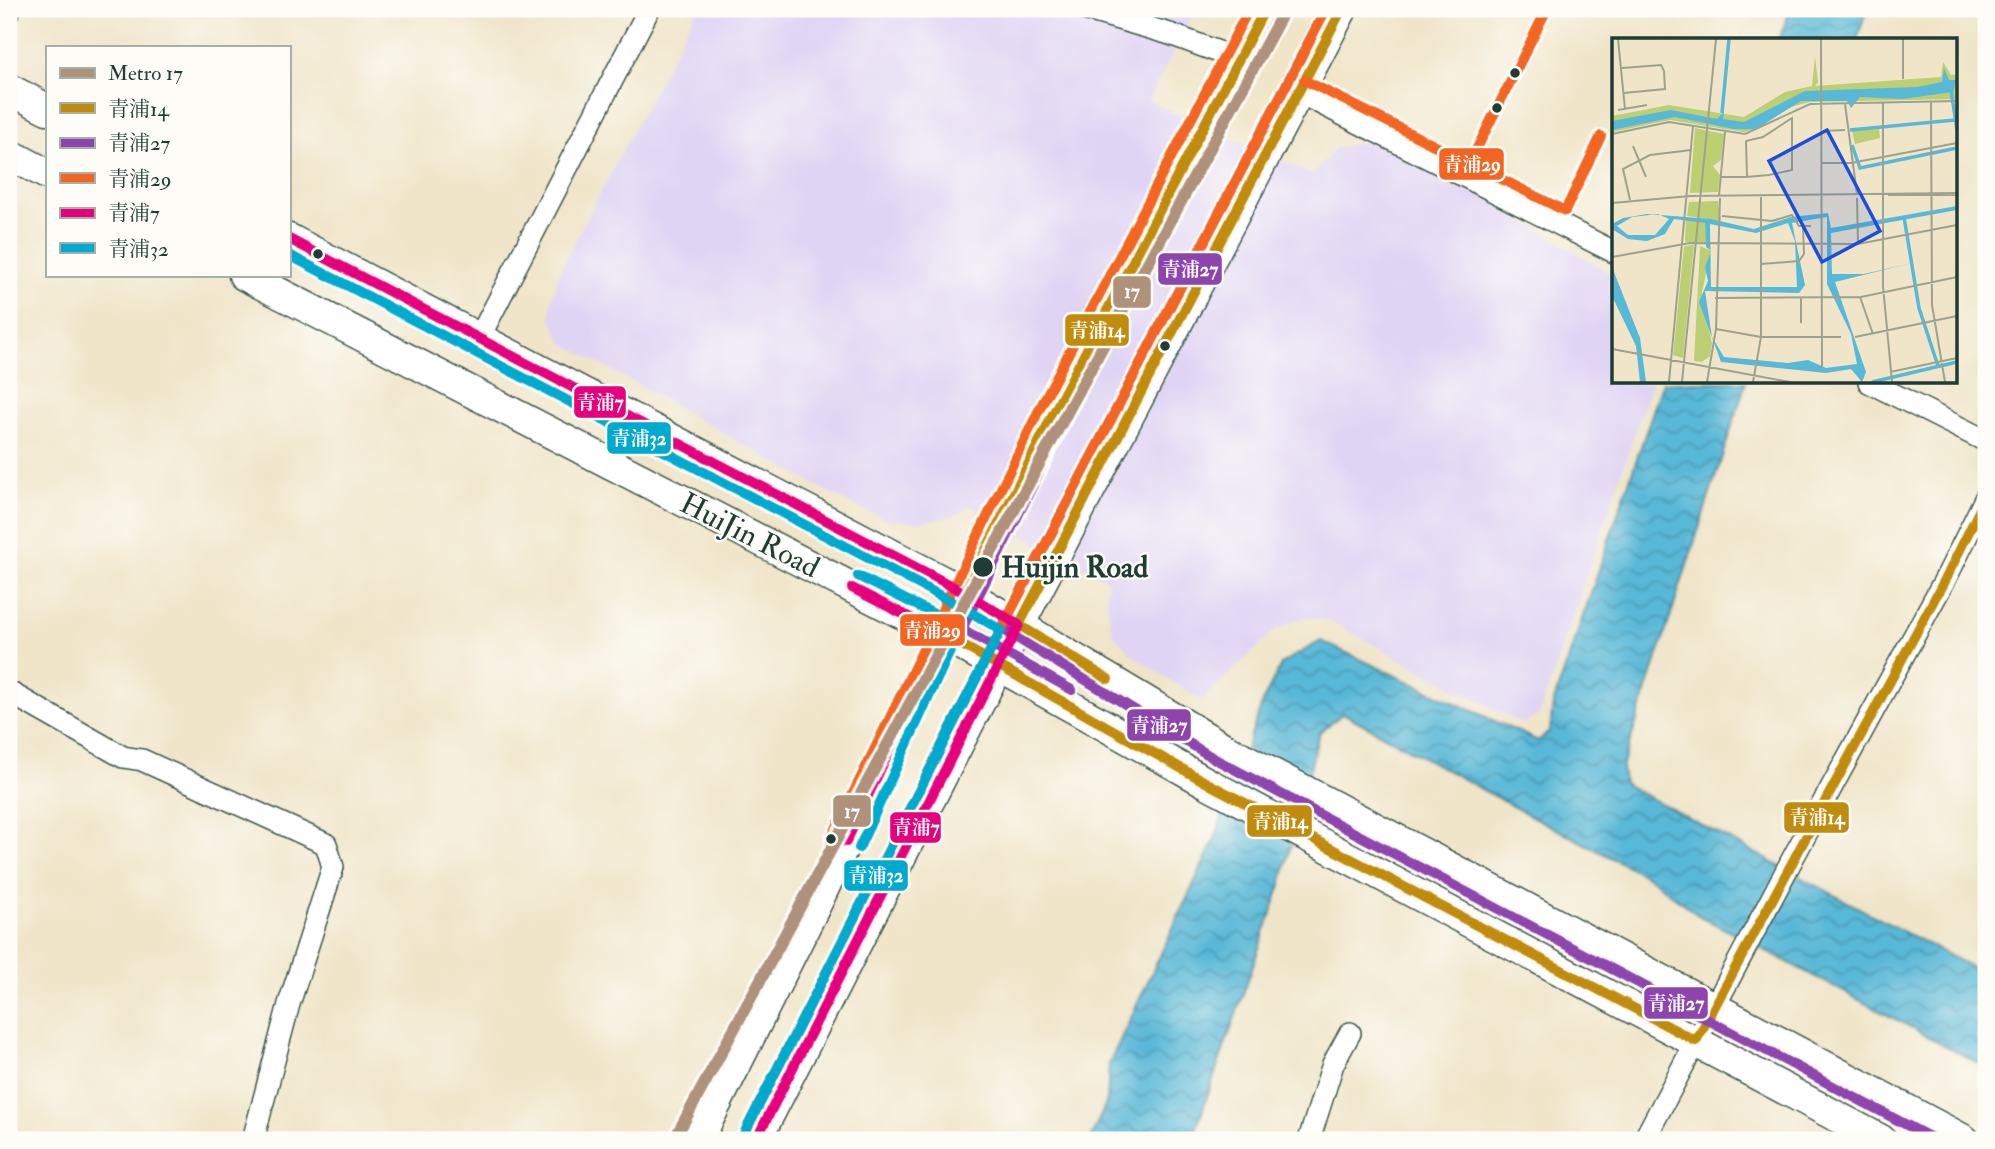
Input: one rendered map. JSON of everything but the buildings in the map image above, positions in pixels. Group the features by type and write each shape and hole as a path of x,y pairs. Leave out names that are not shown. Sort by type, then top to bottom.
{"main road":[{"path":"698,1140 818,900 1054,412 1265,9"},
{"path":"756,1140 1019,625 1342,9"},
{"path":"9,89 46,108"},
{"path":"9,154 46,173"},
{"name":"HuiJin Road","path":"290,240 965,593 1222,747 1964,1140"},
{"name":"HuiJin Road","path":"246,276 944,635 1209,784 1881,1140"}],"street":[{"path":"478,340 649,9"},
{"path":"1084,9 1170,34 1240,60"},
{"path":"1298,92 1612,251"},
{"path":"1871,383 1986,441"},
{"path":"1644,1140 1794,856 1949,572 1986,497"},
{"path":"9,691 123,757 142,760 326,844 333,867 289,1004 253,1140"},
{"path":"1309,1140 1333,1065 1350,1033"}],"shaded area":[{"path":"697,9 1196,9 1148,101 1313,175 1335,148 1389,138 1612,274 1612,383 1652,383 1539,715 1523,724 1329,621 1306,617 1277,629 1201,700 1134,657 1112,633 1106,595 1108,581 969,506 954,516 918,522 886,519 850,504 563,343 551,320 550,307 561,267"}],"water":[{"path":"1790,9 1867,9 1858,38 1780,38"},
{"path":"1663,383 1746,383 1622,767 1624,784 1986,975 1986,1067 1698,915 1649,877 1343,713 1319,733 1281,885 1192,1140 1090,1140 1107,1101 1109,1064 1214,841 1263,701 1282,663 1321,641 1538,741 1550,731 1553,704"}],"metro line":[{"name":"17","path":"674,1140 1285,9"}],"transit line":[{"name":"青浦29","path":"831,839 1041,406 1249,9"},
{"name":"青浦14","path":"1265,9 1054,412 944,635 1209,784 1696,1041 1949,572 1986,497"},
{"name":"青浦27","path":"1326,9 1007,618 1007,632 1215,759 1935,1140"},
{"name":"青浦29","path":"744,1134 1007,618 1326,9"},
{"name":"青浦14","path":"1108,679 1019,625 1342,9"},
{"name":"青浦29","path":"1463,176 1547,9"},
{"name":"青浦27","path":"1072,690 962,629 1066,418 1277,15"},
{"name":"青浦29","path":"1304,80 1565,211 1601,136"},
{"name":"青浦7","path":"290,240 965,593 1019,625 756,1140"},
{"name":"青浦32","path":"290,256 1001,630 744,1134"},
{"name":"青浦32","path":"858,576 952,623 958,634 859,848"},
{"name":"青浦7","path":"846,842 944,635 852,588"}],"place":[{"name":"Huijin Road","path":"983,567"}]}
